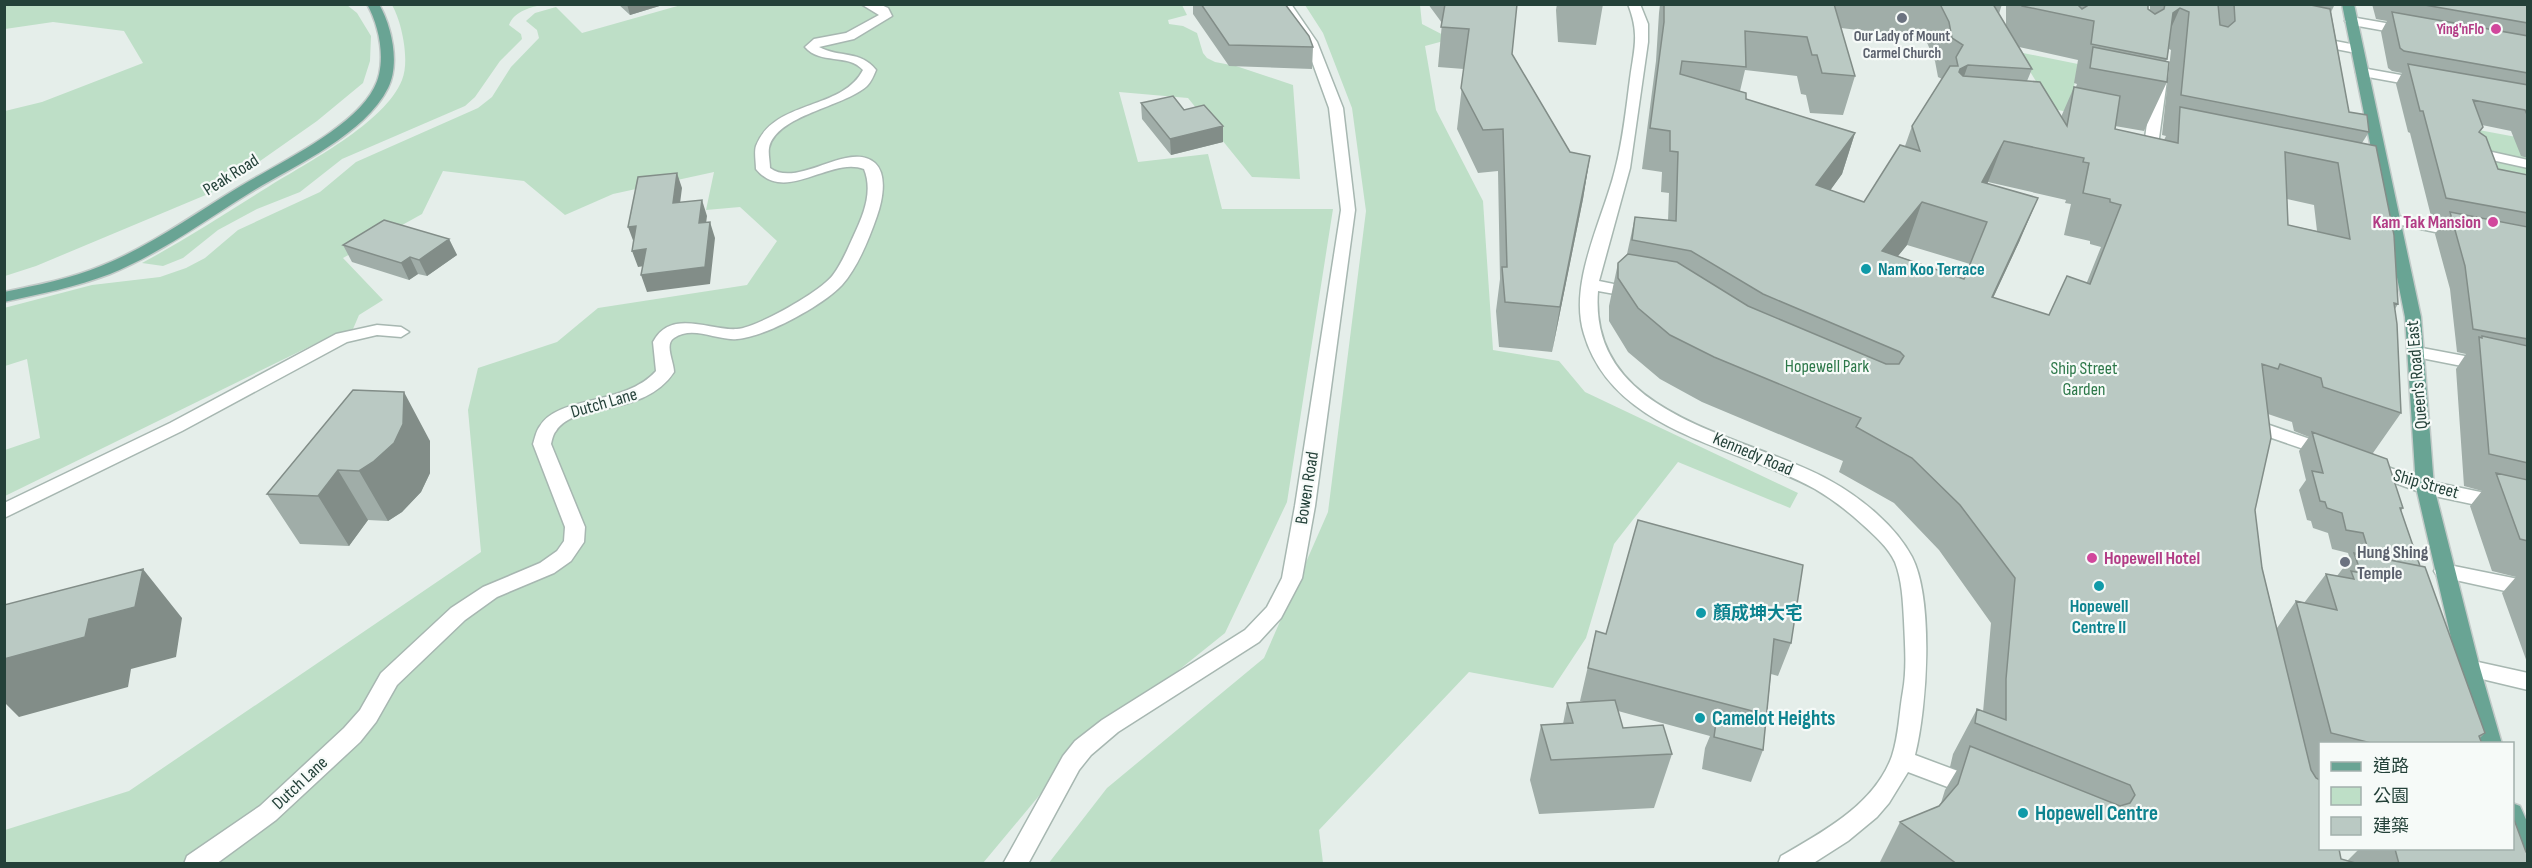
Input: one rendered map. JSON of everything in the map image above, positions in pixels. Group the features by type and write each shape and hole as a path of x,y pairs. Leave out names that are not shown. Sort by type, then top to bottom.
{"main road":[{"name":"Peak Road","path":"4,297 88,276 119,264 164,240 340,129 374,99 384,81 386,50 378,13 373,4"},
{"name":"Queen's Road East","path":"2348,4 2362,72 2379,186 2392,219 2413,317 2425,487 2469,668 2491,742"},
{"path":"2514,819 2528,862"}],"street":[{"name":"Dutch Lane","path":"196,864 268,813 352,735 368,716 389,679 458,614 490,592 553,565 568,551 574,542 575,527 542,444 546,430 555,419 568,412 629,398 651,387 665,372 660,345 663,338 672,332 695,328 730,334 747,333 812,300 838,280 872,211 876,186 870,166 863,162 853,161 803,175 772,176 763,169 761,151 764,139 782,124 854,88 869,77 870,68 863,62 817,52 811,47 818,42 850,36 886,16 882,10 867,4"},
{"name":"Bowen Road","path":"1015,864 1071,764 1088,743 1110,726 1241,643 1268,621 1281,602 1292,578 1305,506 1348,210 1336,108 1323,69 1302,27 1285,4"},
{"name":"Kennedy Road","path":"1634,4 1642,24 1642,42 1623,167 1604,224 1592,285 1588,322 1598,352 1614,375 1638,400 1664,416 1822,485 1858,508 1887,537 1904,560 1912,593 1917,666 1903,760 1881,797 1857,822 1790,864"},
{"path":"2351,21 2419,33"},
{"path":"2296,38 2356,49"},
{"path":"2162,63 2151,105 2146,137 2166,141"},
{"path":"2362,72 2439,86"},
{"path":"2474,152 2528,164"},
{"path":"2392,219 2482,236"},
{"path":"1592,285 1652,296"},
{"path":"4,511 176,427 342,338 377,330 401,332"},
{"path":"2417,352 2528,374"},
{"name":"Ship Street","path":"2255,456 2258,427 2425,487 2528,509"},
{"path":"2444,571 2528,589"},
{"path":"2469,668 2528,682"},
{"path":"1903,760 1999,798"}],"green space":[{"path":"5,4 347,5 357,13 371,36 370,61 363,83 317,121 220,189 36,266 5,276 5,111 42,102 143,63 124,31 53,22 5,29"},
{"path":"392,5 541,5 522,11 514,17 509,25 521,34 522,39 500,61 475,97 465,106 342,159 300,192 257,209 218,230 183,258 163,266 142,263 323,154 343,141 379,111 393,96 404,72 404,42"},
{"path":"681,5 1182,5 1187,15 1168,20 1169,24 1183,26 1197,33 1203,53 1207,58 1293,85 1300,179 1252,177 1188,98 1119,92 1138,162 1208,154 1222,209 1333,209 1287,502 1225,633 1073,755 983,863 5,863 5,830 129,791 481,552 468,410 478,368 557,342 598,308 747,285 777,241 740,207 706,210 714,172 613,194 565,215 524,181 443,171 422,214 343,258 383,300 359,315 353,329 321,341 5,496 5,450 40,438 27,359 5,366 4,308 92,285 160,277 186,268 205,258 238,230 320,192 356,162 478,108 492,97 511,67 539,38 537,30 526,21 535,13 556,7 582,33"},
{"path":"1305,5 1420,5 1422,24 1451,39 1425,46 1436,110 1483,201 1493,350 1559,361 1585,392 1798,493 1790,508 1678,462 1614,544 1586,638 1553,688 1469,672 1319,830 1323,863 1048,864 1107,788 1264,658 1328,512 1366,211 1352,108 1323,33"},
{"path":"2018,52 2078,64 2072,98 2103,119 2053,109"},
{"path":"2468,128 2527,139 2527,189 2486,181"}],"building":[{"path":"1201,4 1285,4 1309,36 1313,47 1229,45"},
{"path":"1445,4 1517,4 1512,54 1570,152 1590,156 1560,307 1505,302 1502,267 1507,267 1503,129 1483,130 1461,88 1469,29 1441,27"},
{"path":"1664,4 1834,4 1855,76 1822,73 1817,55 1812,55 1807,37 1745,31 1746,67 1682,61 1680,74 1746,93 1746,99 1855,133 1816,185 1864,202 1900,145 1920,151 1912,126 1950,66 1958,66 1956,57 1963,45 1952,38 1949,22 1940,4 1993,4 2032,69 1968,65 1959,72 1963,76 2040,82 2067,126 2074,87 2120,96 2115,129 2178,143 2180,107 2376,146 2394,235 2398,304 2394,303 2401,413 2323,387 2321,378 2280,364 2278,369 2262,364 2271,438 2255,510 2262,568 2311,770 2319,780 2319,850 2339,850 2341,859 2359,864 1957,864 1900,822 1939,806 1958,784 1970,746 2120,806 2130,803 2135,795 2130,785 1975,723 1977,709 2006,720 2006,679 2015,578 1960,505 1912,458 1856,427 1861,418 1714,357 1670,335 1638,308 1618,278 1618,263 1628,254 1677,262 1748,306 1886,364 1899,364 1904,356 1900,352 1763,294 1691,251 1632,240 1635,217 1676,221 1678,152 1670,151 1670,131 1650,128 1664,22","holes":["2004,141 2084,158 2083,162 2089,163 2083,193 2110,199 2110,202 2121,205 2090,284 2067,276 2049,315 1992,297 2038,198 1982,182","2285,152 2338,163 2350,239 2288,225","1922,202 1987,222 1964,279 1882,251"]},
{"path":"2020,4 2077,4 2082,9 2090,4 2148,4 2148,9 2155,14 2164,9 2165,4 2218,4 2220,25 2228,27 2235,21 2234,4 2306,4 2330,9 2349,112 2367,115 2369,132 2181,95 2189,12 2180,8 2173,13 2167,59 2091,44 2094,21"},
{"path":"2419,4 2528,4 2528,23"},
{"path":"2392,12 2528,36 2528,73 2404,51 2400,48"},
{"path":"2093,47 2169,62 2167,82 2090,68"},
{"path":"2408,64 2528,85 2528,117 2525,110 2473,100 2483,127 2479,132 2486,137 2498,169 2528,175 2528,213 2446,198"},
{"path":"1173,96 1184,110 1204,105 1223,126 1170,139 1141,103"},
{"path":"677,173 673,203 702,200 699,223 710,222 705,267 641,275 646,249 632,251 636,226 628,227 638,177"},
{"path":"2450,212 2528,227 2528,339 2473,329 2465,266"},
{"path":"384,220 449,239 419,260 410,257 401,263 343,245"},
{"path":"2482,336 2528,346 2528,463 2489,454 2479,337 2482,338"},
{"path":"353,390 404,392 403,424 394,443 359,471 338,470 318,496 267,494"},
{"path":"2312,432 2387,459 2403,508 2400,508 2420,566 2370,556 2363,533 2346,530 2342,513 2327,508 2325,502 2320,501 2312,471 2323,473"},
{"path":"2496,473 2528,480 2528,541 2520,539"},
{"path":"1638,520 1803,565 1791,643 1774,639 1763,750 1714,737 1717,715 1760,713 1588,668 1596,631 1606,634"},
{"path":"2354,553 2425,567 2485,733 2479,736 2481,742 2367,742 2331,733 2296,601 2337,610 2326,574 2354,579 2351,571 2361,573"},
{"path":"143,569 135,607 89,619 85,637 4,659 4,605"},
{"path":"1615,700 1623,728 1663,725 1672,754 1551,760 1541,725 1573,723 1567,703"},
{"path":"2514,819 2526,852 2528,852 2528,864 2399,864 2395,850 2514,850"}],"place":[{"name":"Our Lady of Mount Carmel Church","path":"1902,18"},
{"name":"Ying'nFlo","path":"2496,29"},
{"name":"Kam Tak Mansion","path":"2493,222"},
{"name":"Nam Koo Terrace","path":"1866,269"},
{"name":"Hopewell Hotel","path":"2092,558"},
{"name":"Hung Shing Temple","path":"2345,562"},
{"name":"Hopewell Centre II","path":"2099,586"},
{"name":"顏成坤大宅","path":"1701,613"},
{"name":"Camelot Heights","path":"1700,718"},
{"name":"Hopewell Centre","path":"2023,813"}],"park label":[{"name":"Hopewell Park","path":"1827,366"},
{"name":"Ship Street Garden","path":"2084,378"}]}
